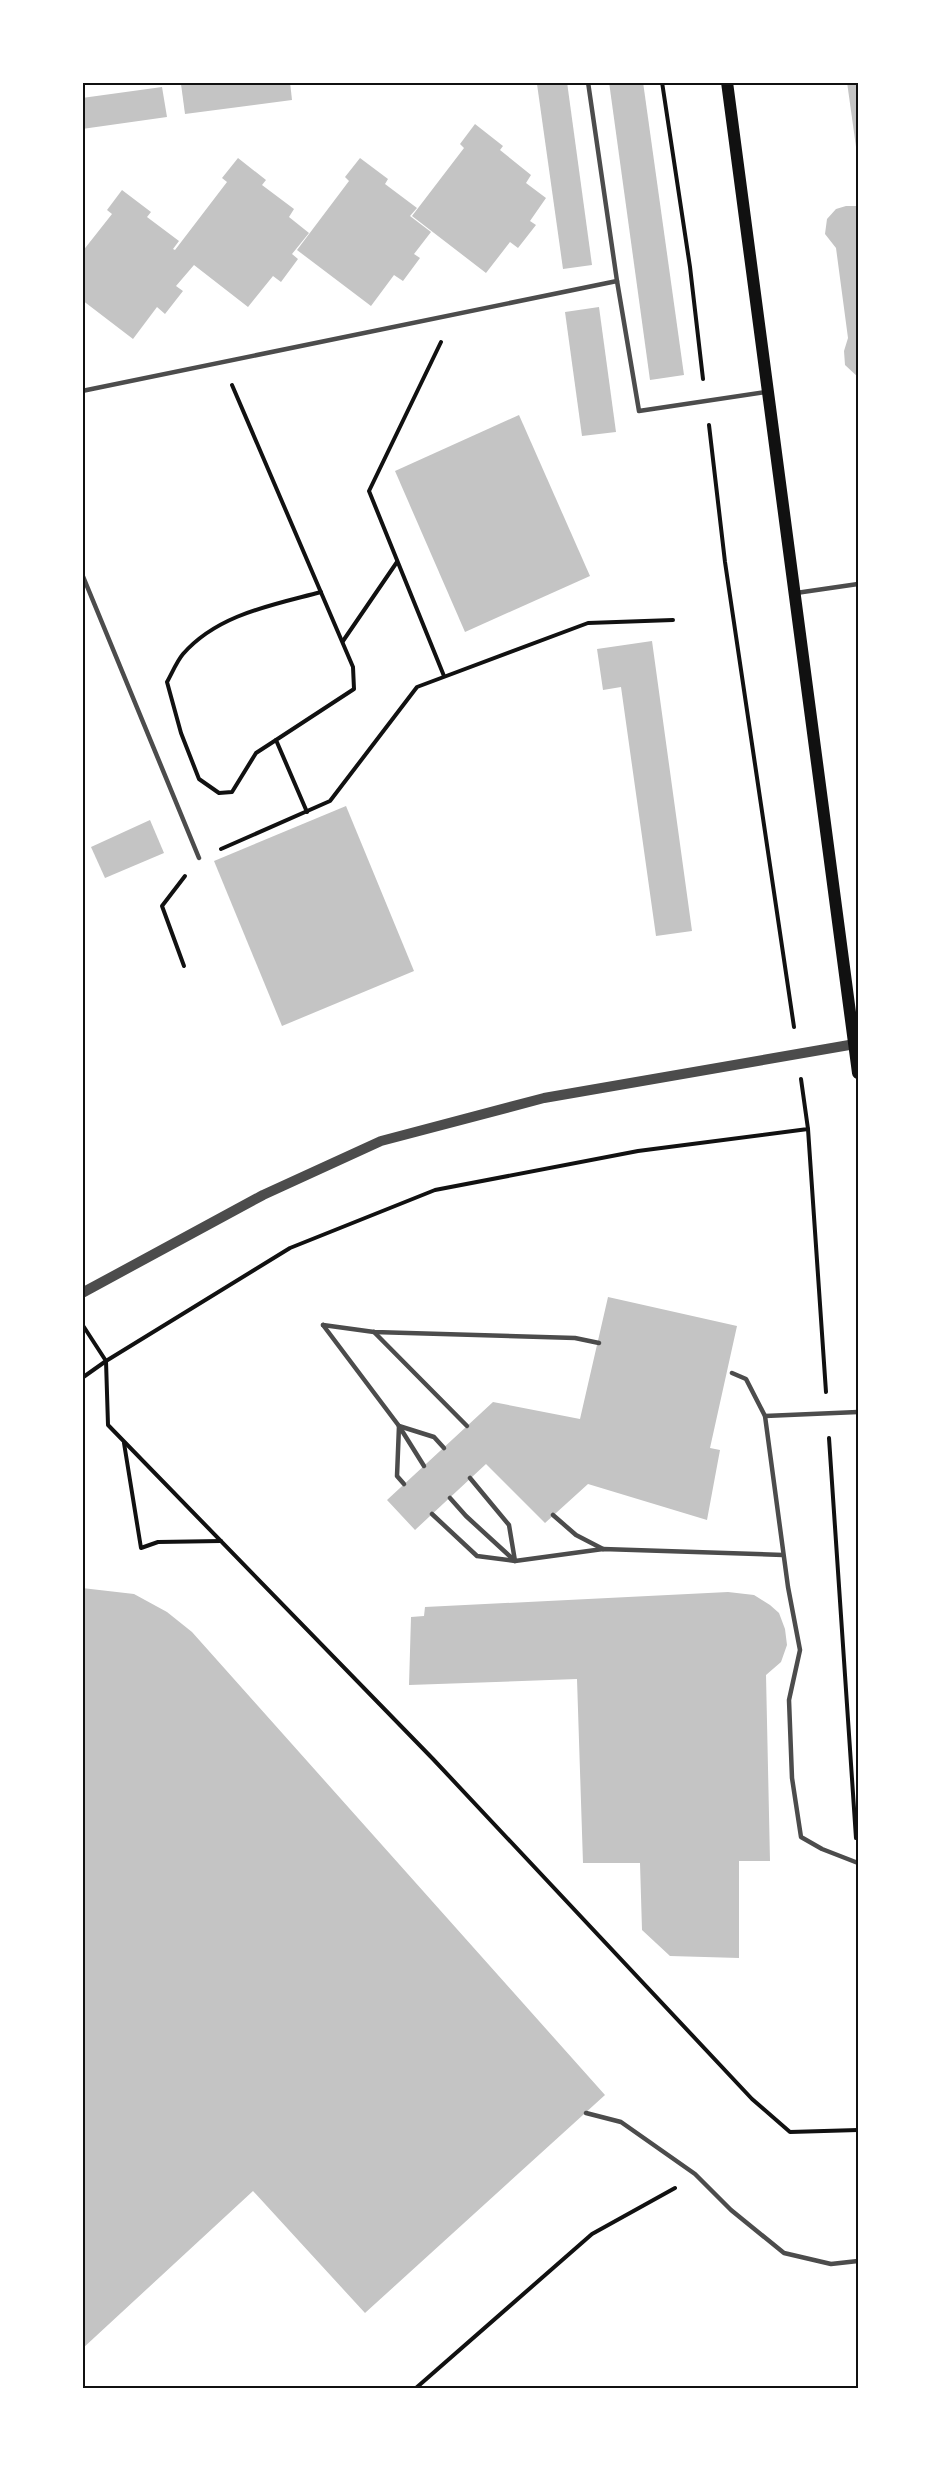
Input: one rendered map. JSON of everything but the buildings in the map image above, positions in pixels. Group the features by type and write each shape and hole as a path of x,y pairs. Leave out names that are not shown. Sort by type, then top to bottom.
{"main road":[{"path":"727,82 858,1073"}],"street":[{"path":"82,1293 263,1195 381,1141 544,1098 855,1044"}],"lane":[{"path":"588,82 617,281 639,411 768,392"},
{"path":"82,391 617,281"},
{"path":"82,574 199,858"},
{"path":"796,593 858,584"},
{"path":"424,1466 399,1426 323,1325 374,1332 575,1338 599,1343"},
{"path":"374,1332 467,1426"},
{"path":"732,1373 746,1379 765,1416 783,1555 800,1650 789,1700 792,1778 801,1837 822,1849 858,1863"},
{"path":"765,1416 858,1412"},
{"path":"399,1426 434,1437 444,1448"},
{"path":"399,1426 397,1476 404,1484"},
{"path":"470,1478 509,1525 515,1561"},
{"path":"450,1498 515,1561"},
{"path":"432,1514 477,1556 515,1561 603,1549 783,1555"},
{"path":"553,1515 576,1535 603,1549"},
{"path":"586,2114 621,2122 695,2174 731,2211 784,2253 831,2264 858,2262"}],"path":[{"path":"662,82 690,267 725,562 808,1129 858,1863"},
{"path":"444,676 369,491 455,314"},
{"path":"222,362 343,641 353,667 354,689 256,753 232,792 219,793 199,779 181,733 167,682 182,654 212,628 251,611 321,592"},
{"path":"343,641 397,561"},
{"path":"184,966 162,906 199,858 330,801 417,687 588,623 673,620"},
{"path":"276,740 307,812"},
{"path":"82,1378 290,1248 435,1190 638,1151 808,1129"},
{"path":"82,1324 106,1361 108,1425 433,1759 752,2099 790,2132 858,2130"},
{"path":"124,1442 141,1548 158,1542 221,1541"},
{"path":"416,2388 592,2234 687,2181 695,2174"}]}
